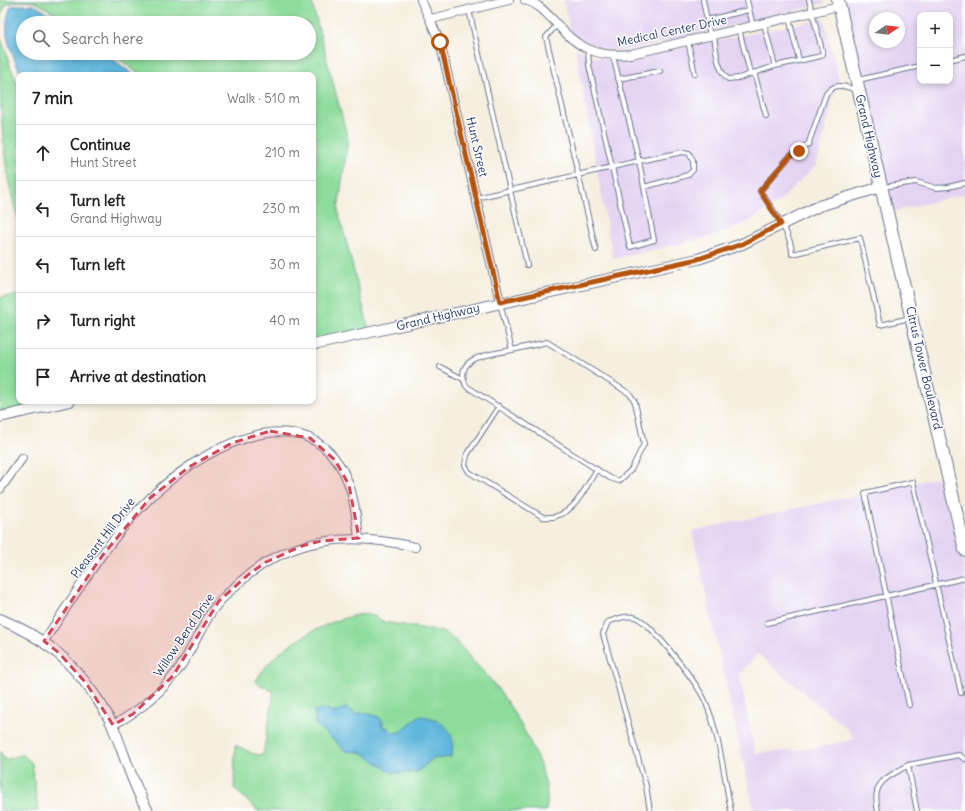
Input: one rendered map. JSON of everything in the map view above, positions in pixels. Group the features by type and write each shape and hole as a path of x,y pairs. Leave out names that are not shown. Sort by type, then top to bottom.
{"main road":[{"name":"Grand Highway","path":"839,3 881,187"},
{"name":"Citrus Tower Boulevard","path":"881,187 965,550"}],"street":[{"name":"Hunt Street","path":"421,0 431,19 443,54 500,302"},
{"path":"431,19 509,0"},
{"name":"Medical Center Drive","path":"525,0 541,8 573,41 588,49 612,56 631,54 764,24 812,12 839,3"},
{"name":"Grand Highway","path":"316,344 698,259 742,244 819,206 881,187"},
{"path":"0,417 57,404"},
{"name":"Pleasant Hill Drive","path":"44,641 102,556 132,517 150,498 168,482 213,452 255,434 280,431 310,438 325,448 343,471 349,485 359,538"},
{"path":"0,489 22,458"},
{"name":"Willow Bend Drive","path":"113,725 133,714 156,695 182,662 193,641 219,601 249,574 266,562 302,546 321,541 359,538 393,542 415,547"},
{"path":"0,619 23,629 44,641 73,666 104,708 113,725 125,762 148,811"}],"lane":[{"path":"703,0 707,20 723,75 728,79 734,79 775,66 821,56 823,54 809,0"},
{"path":"747,0 753,26"},
{"path":"469,9 527,265"},
{"path":"707,20 749,10"},
{"path":"789,18 799,60"},
{"path":"764,24 775,66"},
{"path":"557,25 546,36 596,250"},
{"path":"739,29 750,73"},
{"path":"688,41 695,74"},
{"path":"588,49 589,64 630,247 654,240 644,187 612,56"},
{"path":"953,59 965,56"},
{"path":"912,317 880,325 860,238 792,254 792,248 781,224 760,191 790,156 808,144 826,94 831,87 838,85 858,86 917,67"},
{"path":"618,79 660,72"},
{"path":"754,72 766,116"},
{"path":"476,198 638,161 683,152 689,153 693,161 693,170 688,175 644,187"},
{"path":"881,187 916,182 936,188 948,187 965,182"},
{"path":"500,302 512,350"},
{"path":"547,342 630,394 633,398 644,440 643,449 631,470 619,481 610,478 466,386 462,371 468,363 475,359 512,350 547,342"},
{"path":"440,367 463,379"},
{"path":"499,406 467,456 465,465 469,472 543,517 550,518 571,510 597,469"},
{"path":"909,705 865,493 913,482 961,693"},
{"path":"766,623 965,578"},
{"path":"650,811 646,786 603,634 608,622 621,617 637,617 649,626 692,680 706,702 715,733 731,811"},
{"path":"878,811 876,790 881,781 908,765 959,755 965,759"},
{"path":"908,765 917,811"}],"highlighted area":[{"path":"270,431 310,438 335,460 349,485 359,538 321,541 302,546 266,562 249,574 219,601 173,676 133,714 113,725 86,683 59,653 44,641 102,556 150,498 189,467 232,443"}],"shaded area":[{"path":"563,0 824,0 825,3 631,50 613,51 590,45 571,34"},
{"path":"843,0 965,0 965,194 892,212"},
{"path":"824,19 839,78 816,165 778,203 741,226 717,235 613,259 575,48 594,57 622,60"},
{"path":"940,477 965,573 965,811 754,811 692,531","holes":["758,654 846,728 855,739 811,749 755,753 739,674"]}],"green space":[{"path":"0,0 311,0 315,16 60,16 35,2 19,1 7,4 1,14 0,24"},
{"path":"316,19 348,139 338,210 369,329 316,340 316,72 136,72 121,60 316,60"},
{"path":"0,36 16,80 16,210 8,177 2,130"},
{"path":"16,295 16,404 38,404 0,412 0,297"},
{"path":"366,614 374,616 384,622 439,631 457,642 494,684 524,730 540,764 545,782 547,797 546,811 258,811 234,788 235,745 252,753 263,755 274,692 255,682 268,664 287,647 313,631 340,619","holes":["326,709 333,713 351,710 356,714 365,713 379,717 382,726 388,728 393,733 400,732 419,716 435,720 444,725 440,758 432,759 417,772 398,773 361,752 346,751 338,742"]},
{"path":"0,751 5,760 22,754 32,763 38,811 0,811"}],"water":[{"path":"34,5 54,16 16,16 16,60 114,60 130,72 20,72 8,41 7,24 11,6"},
{"path":"346,708 356,714 365,713 379,717 383,722 382,726 388,728 393,733 400,732 419,716 435,719 447,728 450,734 453,748 451,757 432,759 417,772 398,773 391,772 361,752 346,751 315,724 314,711 327,709 333,713"}],"route":[{"path":"440,42 500,302 698,259 742,244 781,224 760,191 790,156 799,151"}]}
